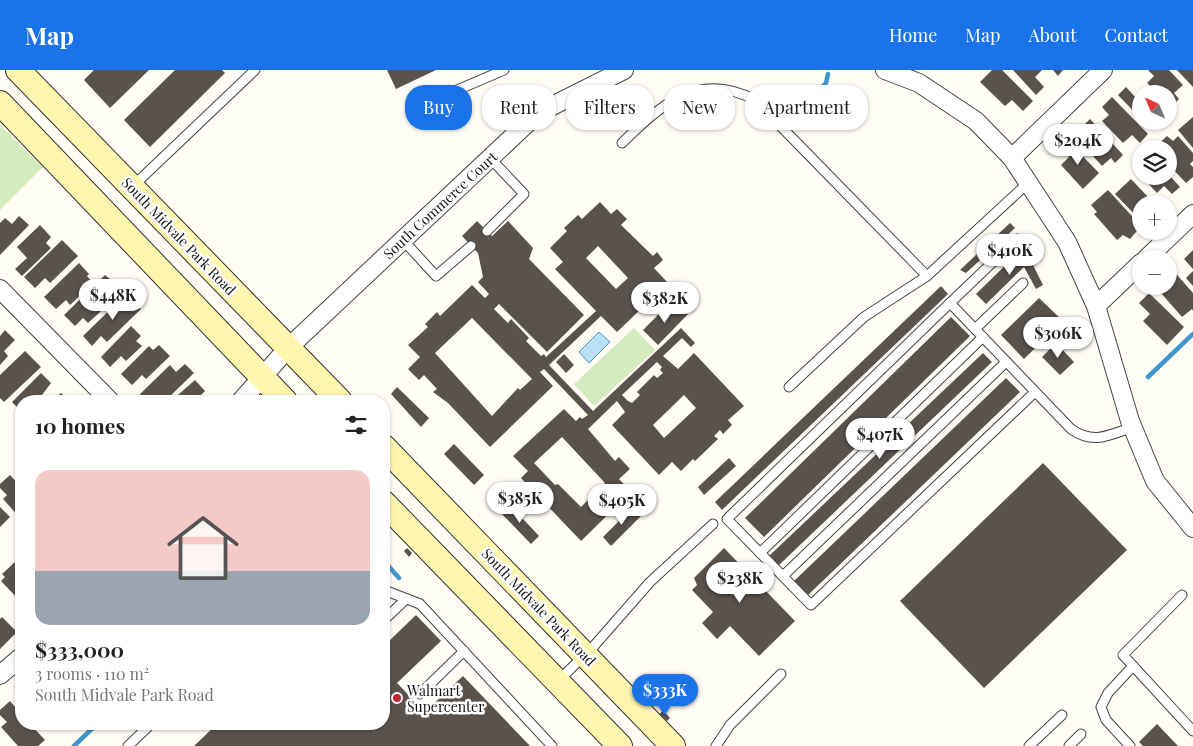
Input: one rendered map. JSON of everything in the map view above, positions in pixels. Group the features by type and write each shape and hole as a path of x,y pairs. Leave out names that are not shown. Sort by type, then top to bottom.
{"main road":[{"name":"South Midvale Park Road","path":"18,70 132,187 275,364 283,395"},
{"name":"South Midvale Park Road","path":"0,103 275,364 329,395"},
{"name":"South Midvale Park Road","path":"390,453 673,746"},
{"path":"390,509 617,745"}],"street":[{"name":"South Commerce Court","path":"247,395 275,364 403,240 538,113 603,75 624,70"},
{"path":"885,70 921,77 976,121 1012,158 1067,242 1096,306 1133,427 1155,481 1193,528"},
{"path":"1012,158 1103,70"},
{"path":"1155,250 1193,214"},
{"path":"1096,306 1132,272"},
{"path":"0,289 104,395"},
{"path":"0,675 15,662"}],"lane":[{"path":"132,187 255,70"},
{"path":"469,85 504,70"},
{"path":"622,143 655,111 677,94 700,87 725,87 744,93 755,100 927,276"},
{"path":"487,231 524,194 490,158"},
{"path":"789,387 864,317 927,276 1028,183"},
{"path":"1016,239 727,519 811,605 1035,392"},
{"path":"403,240 436,276 471,246"},
{"path":"975,329 1023,283"},
{"path":"950,303 1080,436 1093,439 1101,438 1133,427"},
{"path":"760,553 982,337"},
{"path":"783,576 1006,362"},
{"path":"557,682 585,655 650,582 713,524"},
{"path":"390,592 420,604 552,746"},
{"path":"1182,595 1123,655 1193,731"},
{"path":"390,614 406,599"},
{"path":"420,694 464,652"},
{"path":"1130,746 1106,720 1100,707 1108,693 1134,666"},
{"path":"716,746 730,724 781,674"},
{"path":"1029,746 1062,715"},
{"path":"128,746 145,730"},
{"path":"1068,746 1080,734"}],"green space":[{"path":"0,125 43,167 0,210"},
{"path":"634,328 655,350 594,406 574,384"}],"water":[{"path":"599,332 610,342 589,363 579,352"}],"building":[{"path":"94,70 149,70 110,108 84,80"},
{"path":"175,70 222,70 225,73 150,147 124,120"},
{"path":"387,70 436,70 396,89"},
{"path":"992,70 1002,70 1033,101 1023,111 1012,100 1005,106 980,82"},
{"path":"1013,70 1042,70 1035,77 1044,87 1036,95"},
{"path":"1053,70 1063,70 1058,76"},
{"path":"1148,70 1169,70 1183,85 1178,89 1178,85 1149,85 1147,83 1154,76"},
{"path":"1177,70 1193,70 1193,87"},
{"path":"1126,87 1132,94 1132,110 1118,95"},
{"path":"1112,97 1132,118 1132,130 1144,130 1148,134 1143,140 1137,140 1132,135 1123,143 1102,121 1109,115 1102,107"},
{"path":"1193,117 1193,148 1178,130"},
{"path":"1090,119 1123,155 1115,163 1111,158 1102,166 1081,143 1089,136 1081,128"},
{"path":"1167,136 1172,140 1163,140"},
{"path":"1178,136 1193,153 1193,161 1190,164 1193,167 1193,177 1186,183 1177,173 1177,140 1174,140"},
{"path":"1068,141 1099,173 1083,189 1061,165 1069,157 1060,148"},
{"path":"1131,179 1132,185 1137,185 1146,195 1132,195 1132,212 1115,194"},
{"path":"1177,184 1180,187 1172,194 1164,186 1157,193 1149,185"},
{"path":"1108,190 1132,216 1132,237 1130,239 1123,235 1117,240 1094,214 1097,212 1091,205"},
{"path":"600,202 611,214 617,209 627,219 621,225 653,256 657,252 663,260 654,268 668,283 617,332 601,316 549,365 593,411 681,328 695,343 691,347 682,338 663,356 678,369 694,353 744,406 728,420 732,425 723,434 720,430 714,436 718,439 695,461 693,459 681,471 672,462 659,475 612,425 625,412 617,401 588,429 615,461 619,457 630,469 619,479 631,492 581,541 521,478 528,471 513,456 564,409 576,421 580,417 582,419 588,415 544,369 540,372 553,386 490,447 448,403 433,392 437,389 424,375 419,380 408,369 420,357 408,345 428,327 425,324 437,312 440,316 472,285 485,298 489,294 478,282 483,277 478,253 462,236 477,221 492,236 508,221 533,248 529,259 584,315 547,352 499,304 494,309 508,323 511,319 529,338 526,341 541,356 544,354 546,357 596,311 555,269 563,262 550,248 567,231 564,228 578,215 582,219","holes":["598,246 628,278 616,289 586,258","472,318 532,379 520,390 518,388 492,416 435,353","657,362 662,367 660,370 663,373 657,378 654,375 637,392 640,395 632,403 622,395","684,395 696,408 664,438 653,425","562,437 605,483 581,507 558,484 555,485 534,463"]},
{"path":"19,216 29,225 0,255 0,223 5,218 12,224"},
{"path":"1010,223 1015,228 966,273 960,270"},
{"path":"40,225 51,237 46,243 51,248 22,276 15,269 27,258 17,247"},
{"path":"62,240 78,256 50,283 45,278 35,288 24,277"},
{"path":"1024,247 1043,285 1036,289 1024,267 986,304 976,294"},
{"path":"1193,250 1193,269 1184,259"},
{"path":"79,263 89,274 87,276 93,283 70,305 66,300 56,309 44,297"},
{"path":"1193,271 1193,286 1186,278"},
{"path":"105,275 112,281 101,292 111,302 88,323 83,318 75,326 64,315"},
{"path":"1177,275 1193,293 1193,311 1192,309 1182,317 1163,295 1177,295"},
{"path":"941,286 948,294 722,510 715,502"},
{"path":"126,294 141,309 107,342 101,336 92,346 83,336"},
{"path":"1147,295 1151,295 1184,327 1167,345 1143,321 1150,314 1139,303"},
{"path":"1039,298 1063,321 1024,359 1001,335"},
{"path":"678,304 688,314 658,345 643,330 662,311 667,315"},
{"path":"951,317 970,336 764,537 745,518"},
{"path":"131,326 141,336 136,341 142,346 126,361 121,356 110,367 101,357"},
{"path":"5,330 15,340 4,351 8,356 0,365 0,336"},
{"path":"1056,343 1074,362 1060,375 1042,357"},
{"path":"159,345 170,356 146,379 142,375 132,385 121,374 149,346 153,350"},
{"path":"25,351 41,367 4,402 0,398 0,375"},
{"path":"983,353 992,362 778,566 769,556"},
{"path":"564,354 574,365 566,373 556,362"},
{"path":"185,364 194,373 171,395 140,394 170,365 176,372"},
{"path":"41,373 51,383 42,395 19,395"},
{"path":"1006,378 1020,392 807,596 793,582"},
{"path":"195,380 205,391 201,395 178,395"},
{"path":"397,387 429,418 421,427 391,394"},
{"path":"454,444 484,475 474,485 444,454"},
{"path":"729,458 736,466 704,495 698,487"},
{"path":"1043,463 1127,550 984,688 900,601"},
{"path":"10,475 15,480 15,512 3,499 7,495 0,488 0,484"},
{"path":"510,505 539,536 531,544 501,513"},
{"path":"634,506 642,515 611,546 603,537"},
{"path":"0,507 10,517 0,527"},
{"path":"407,548 412,553 409,557 404,551"},
{"path":"724,548 795,621 759,656 730,626 717,639 702,623 713,612 692,590 697,585 694,578"},
{"path":"15,562 15,596 1,581 5,577 2,574"},
{"path":"416,615 441,641 397,683 425,712 463,676 530,746 194,746 211,730 390,730 390,640"},
{"path":"2,617 15,630 15,634 0,649 0,619"},
{"path":"10,701 15,707 15,730 36,730 45,740 38,746 18,746 1,727 7,722 0,715 0,710"},
{"path":"663,710 670,718 667,721 660,714"},
{"path":"1157,724 1178,746 1143,746 1139,742"}],"waterway":[{"path":"824,85 828,74"},
{"path":"1148,377 1193,334"},
{"path":"390,568 399,578"},
{"path":"74,746 91,730"}],"place":[{"name":"Walmart Supercenter","path":"397,698"}]}
